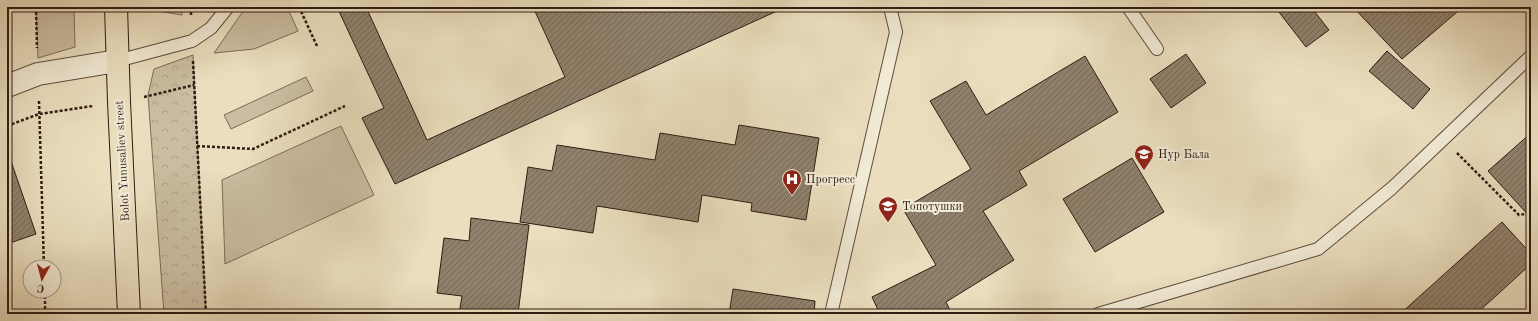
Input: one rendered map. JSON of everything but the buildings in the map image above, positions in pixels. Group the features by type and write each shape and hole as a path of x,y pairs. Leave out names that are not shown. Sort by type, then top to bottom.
{"main road":[{"name":"Bolot Yunusaliev street","path":"116,7 129,314"}],"street":[{"path":"7,86 38,74 118,61"}],"lane":[{"path":"118,61 192,41 211,28 228,7"},
{"path":"831,314 896,32 890,7"},
{"path":"1128,7 1157,49"},
{"path":"1098,314 1318,249 1392,188 1531,56"}],"path":[{"path":"36,7 44,259"},
{"path":"191,7 191,19"},
{"path":"299,7 317,46"},
{"path":"193,55 206,314"},
{"path":"140,98 194,85"},
{"path":"7,126 39,114 98,106"},
{"path":"198,146 253,149 345,106"},
{"path":"1442,139 1519,215 1525,214 1531,210"},
{"path":"44,299 45,314"}],"green space":[{"path":"36,7 74,7 75,47 38,58"},
{"path":"152,7 182,7 182,15 152,10"},
{"path":"246,7 287,7 298,31 254,49 214,53"},
{"path":"193,55 206,314 164,314 148,95 154,69"},
{"path":"306,77 313,91 231,129 224,115"},
{"path":"341,126 374,195 225,264 222,180"}],"place":[{"name":"Нур Бала","path":"1144,171"},
{"name":"Прогресс","path":"792,196"},
{"name":"Топотушки","path":"888,223"}]}
